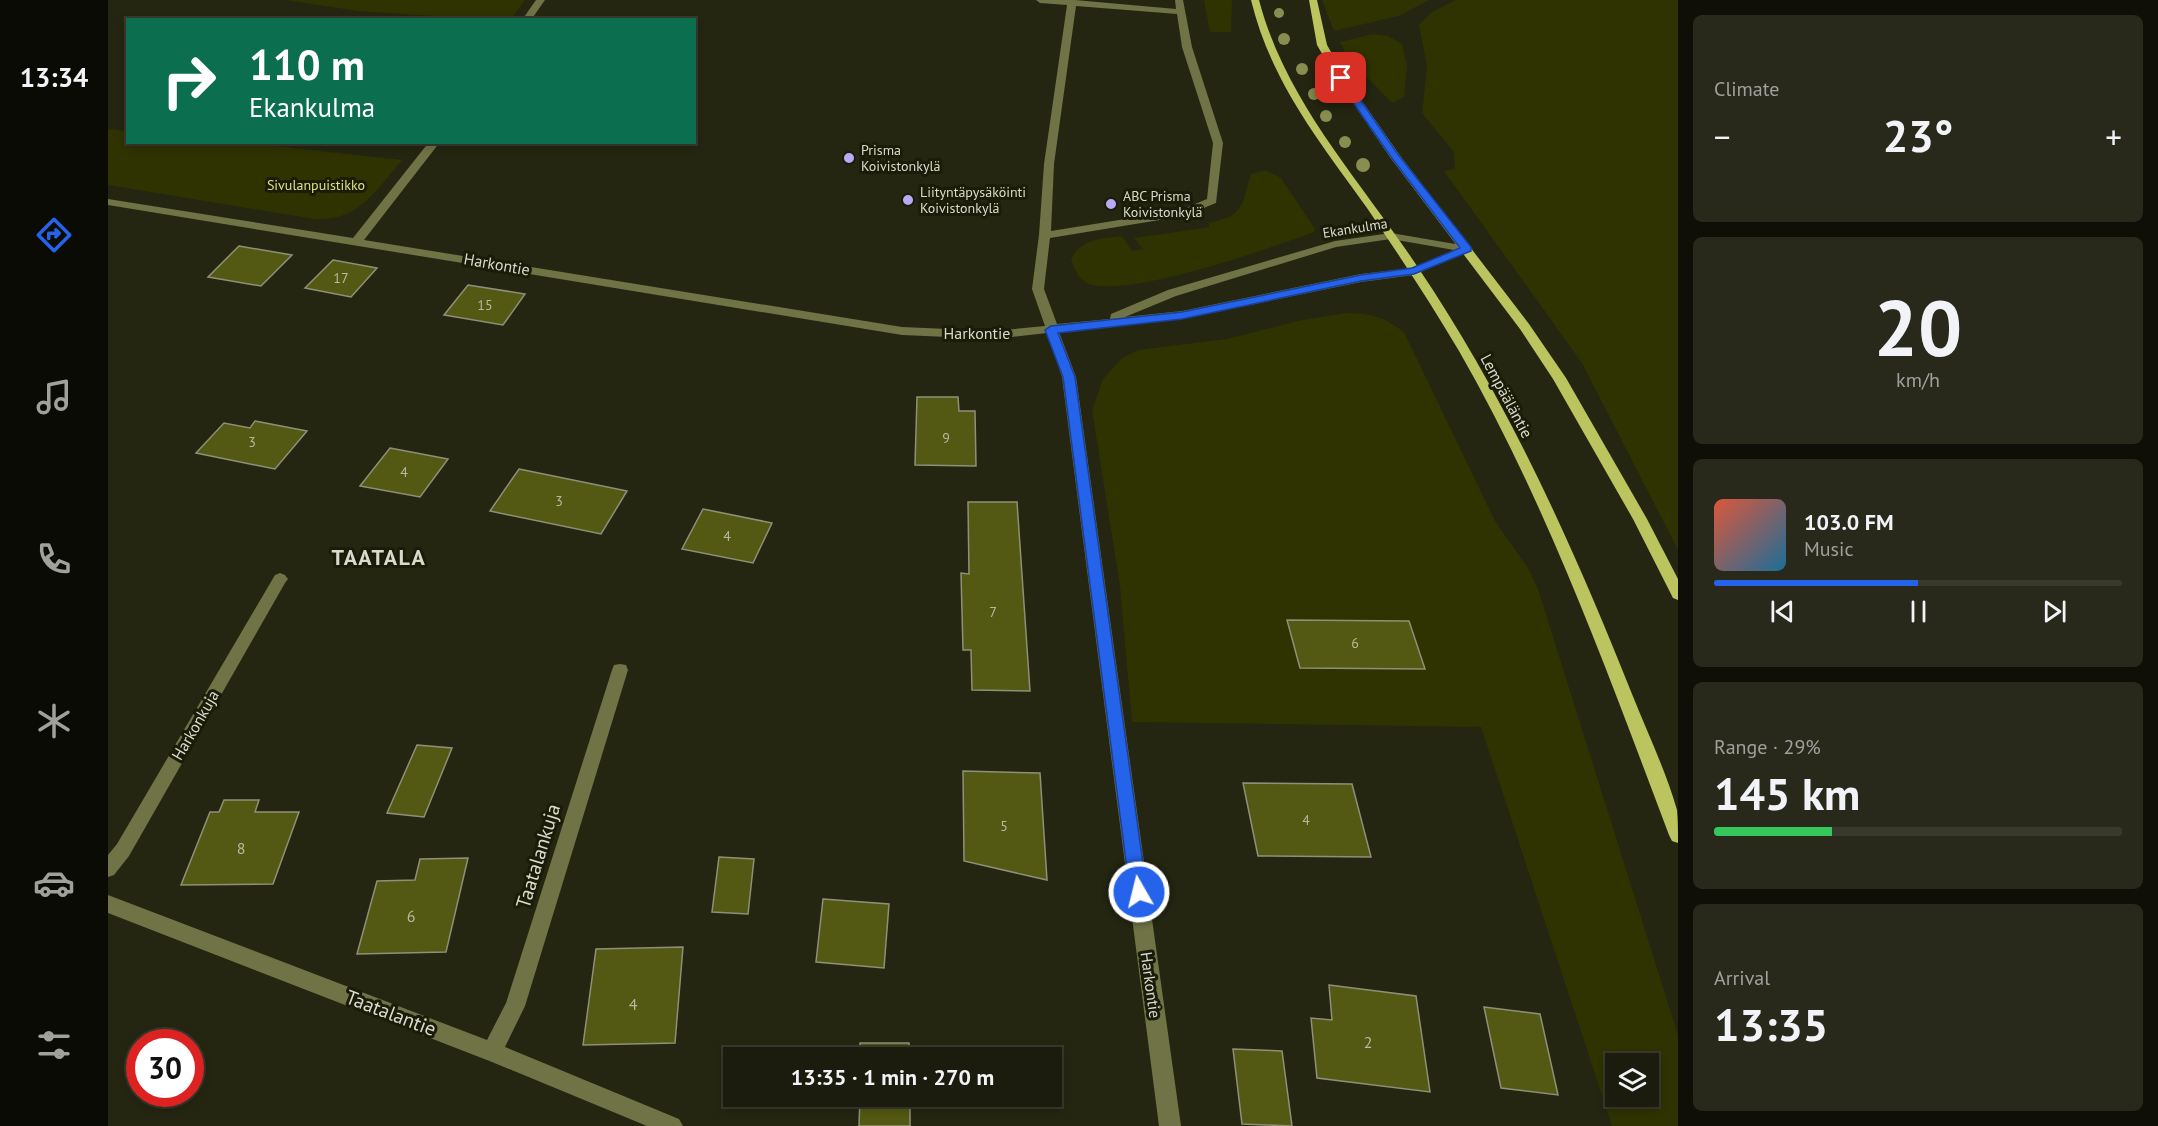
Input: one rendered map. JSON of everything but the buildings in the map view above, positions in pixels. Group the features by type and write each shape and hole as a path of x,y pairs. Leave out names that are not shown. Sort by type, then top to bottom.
{"main road":[{"name":"Lempääläntie","path":"1256,0 1272,52 1293,93 1391,236 1477,372 1546,508 1607,648 1678,835"},
{"path":"1313,0 1322,45 1341,78 1394,155 1525,327 1559,378 1635,509 1678,594"}],"street":[{"path":"528,18 541,0"},
{"path":"1040,0 1180,5 1187,47 1218,143 1212,201 1184,213 1045,235"},
{"path":"1051,330 1038,289 1045,235 1049,164 1072,2"},
{"path":"357,241 433,144"},
{"name":"Harkontie","path":"108,202 902,331 994,335 1051,330 1069,377 1170,1126"},
{"name":"Ekankulma","path":"1101,323 1172,293 1335,244 1391,236 1467,249"},
{"name":"Ekankulma","path":"1051,330 1182,315 1361,278 1414,271 1467,249"},
{"name":"Harkonkuja","path":"108,869 123,850 280,579"},
{"name":"Taatalankuja","path":"492,1052 515,1006 620,670"},
{"name":"Taatalantie","path":"108,904 492,1052 672,1126"}],"green space":[{"path":"285,0 525,0 512,18 461,18 358,11"},
{"path":"1204,0 1232,0 1231,32 1210,32"},
{"path":"1322,0 1429,0 1399,16 1334,31"},
{"path":"1456,0 1678,0 1678,550 1582,363 1444,171 1455,169 1454,152 1422,113 1427,66 1419,25 1432,12"},
{"path":"1373,34 1388,36 1402,44 1407,66 1404,97 1392,103 1348,58 1340,42"},
{"name":"Sivulanpuistikko","path":"108,129 126,131 126,144 256,144 402,160 365,202 354,210 330,219 314,219 108,185"},
{"path":"1265,170 1281,178 1315,229 1314,232 1200,269 1135,284 1108,286 1089,284 1082,280 1075,270 1071,259 1075,252 1086,243 1122,236 1132,251 1143,249 1134,238 1210,227 1208,223 1235,213 1242,202 1251,174"},
{"path":"1347,313 1384,319 1404,332 1495,521 1528,568 1538,589 1678,1035 1678,1126 1612,1126 1606,1107 1659,1107 1659,1053 1605,1053 1605,1105 1481,727 1132,722 1120,586 1092,410 1103,379 1122,358 1138,350 1227,339 1302,320"}],"place":[{"name":"Prisma Koivistonkylä","path":"849,158"},
{"name":"Liityntäpysäköinti Koivistonkylä","path":"908,200"},
{"name":"ABC Prisma Koivistonkylä","path":"1111,204"}],"district":[{"name":"TAATALA","path":"379,557"}],"route":[{"path":"1139,892 1069,377 1051,330 1182,315 1361,278 1414,271 1467,249 1394,155 1341,78"}]}
